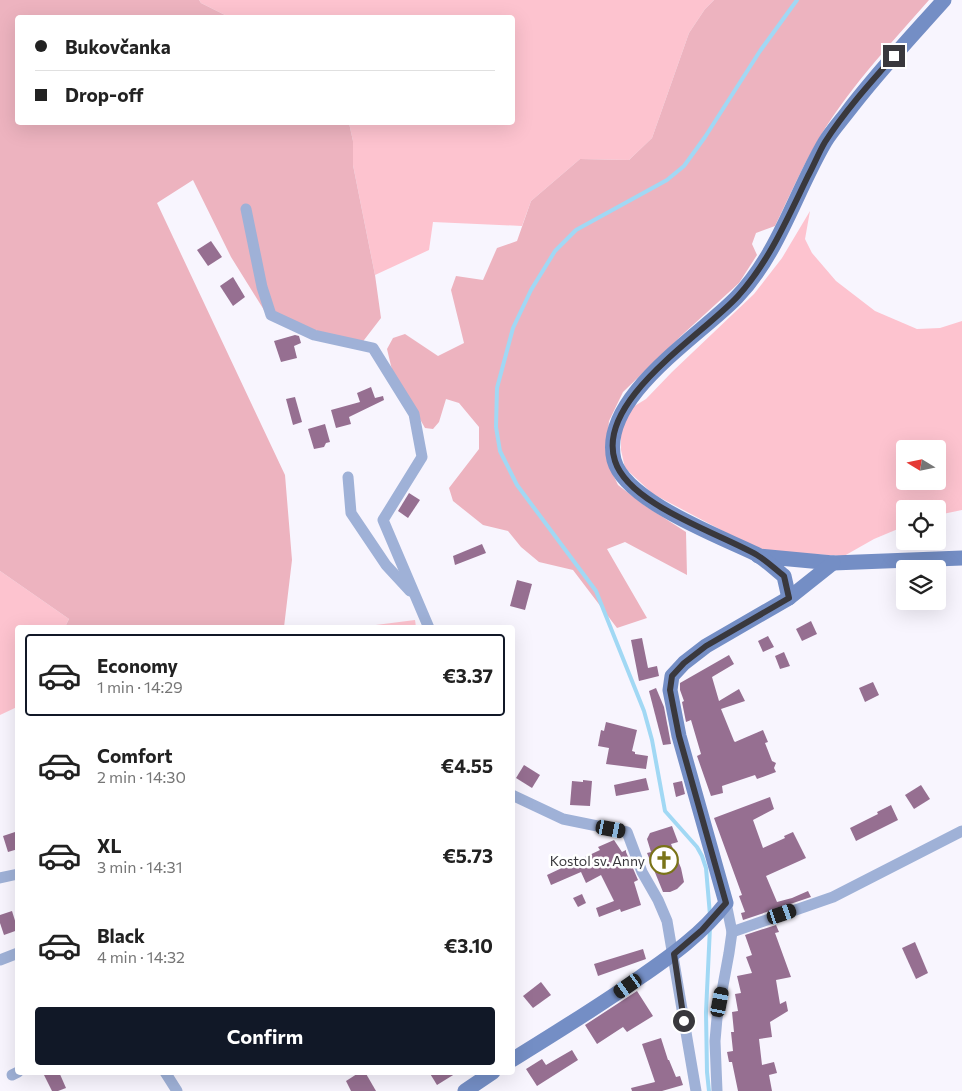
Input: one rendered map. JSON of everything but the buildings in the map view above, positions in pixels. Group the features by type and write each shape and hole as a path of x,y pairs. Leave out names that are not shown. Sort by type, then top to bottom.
{"street":[{"path":"789,598 784,576 758,556 693,525 635,490 621,476 614,460 613,436 618,420 631,398 663,362 738,296 761,265 780,233 825,142 868,84 944,0"},
{"path":"246,209 262,287 271,316 314,335 373,348 414,414 422,457 383,520 428,625"},
{"path":"348,477 351,513 386,566 414,596"},
{"path":"758,556 833,563 962,558"},
{"path":"717,1091 715,1041 732,932 721,908 679,736 670,690 672,676 684,663 706,646 789,598 833,563"},
{"path":"515,796 562,819 627,832 642,872 658,900 667,921 696,1091"},
{"path":"732,932 833,897 962,831"},
{"path":"0,878 15,875"},
{"path":"515,1058 598,1006 674,954 702,930 721,908"},
{"path":"0,960 15,954"},
{"path":"167,1075 177,1091"},
{"path":"464,1091 488,1075"}],"shaded area":[{"path":"0,0 199,0 201,3 225,15 15,15 15,125 349,125 353,141 353,165 375,275 381,318 361,344 287,322 264,310 231,257 193,180 157,203 285,475 292,560 284,625 66,625 69,619 0,571"},
{"path":"199,0 714,0 705,9 689,33 652,138 629,160 580,159 531,201 522,226 433,222 429,250 375,275 353,165 353,141 349,125 515,125 515,15 225,15 201,3"},
{"path":"714,0 929,0 868,70 839,107 814,147 775,226 756,233 752,244 757,255 739,283 623,392 609,421 606,450 610,468 618,485 644,505 686,532 687,575 625,542 607,549 647,618 617,628 573,570 539,562 521,547 508,531 483,525 453,501 449,488 479,449 479,427 459,403 446,399 439,422 433,429 425,428 392,370 387,349 393,338 405,334 438,356 464,343 451,290 456,276 483,280 497,248 517,241 531,201 580,159 629,160 652,138 689,33 705,9"},
{"path":"810,211 805,239 812,253 836,281 875,311 917,329 940,328 962,321 962,510 946,513 946,500 896,500 896,530 874,539 844,556 761,551 653,494 625,468 621,450 621,432 628,410 646,399 754,294 782,258"},
{"path":"0,571 69,619 66,625 15,625 15,708 0,715"},
{"path":"415,620 416,625 376,625"}],"waterway":[{"path":"710,915 706,868 702,856 697,847 665,811 652,740 644,711 596,591 517,485 500,451 496,427 497,388 513,328 531,290 555,251 576,230 667,180 684,166 705,137 760,51 797,0"},
{"path":"709,1091 706,1012 710,927"}],"place":[{"name":"Kostol sv. Anny","path":"664,860"}],"route":[{"path":"684,1021 674,954 702,930 726,903 679,736 670,690 672,676 684,663 706,646 789,598 784,576 758,556 693,525 635,490 621,476 614,460 613,436 618,420 631,398 663,362 738,296 761,265 780,233 825,142 868,84 894,56"}]}
